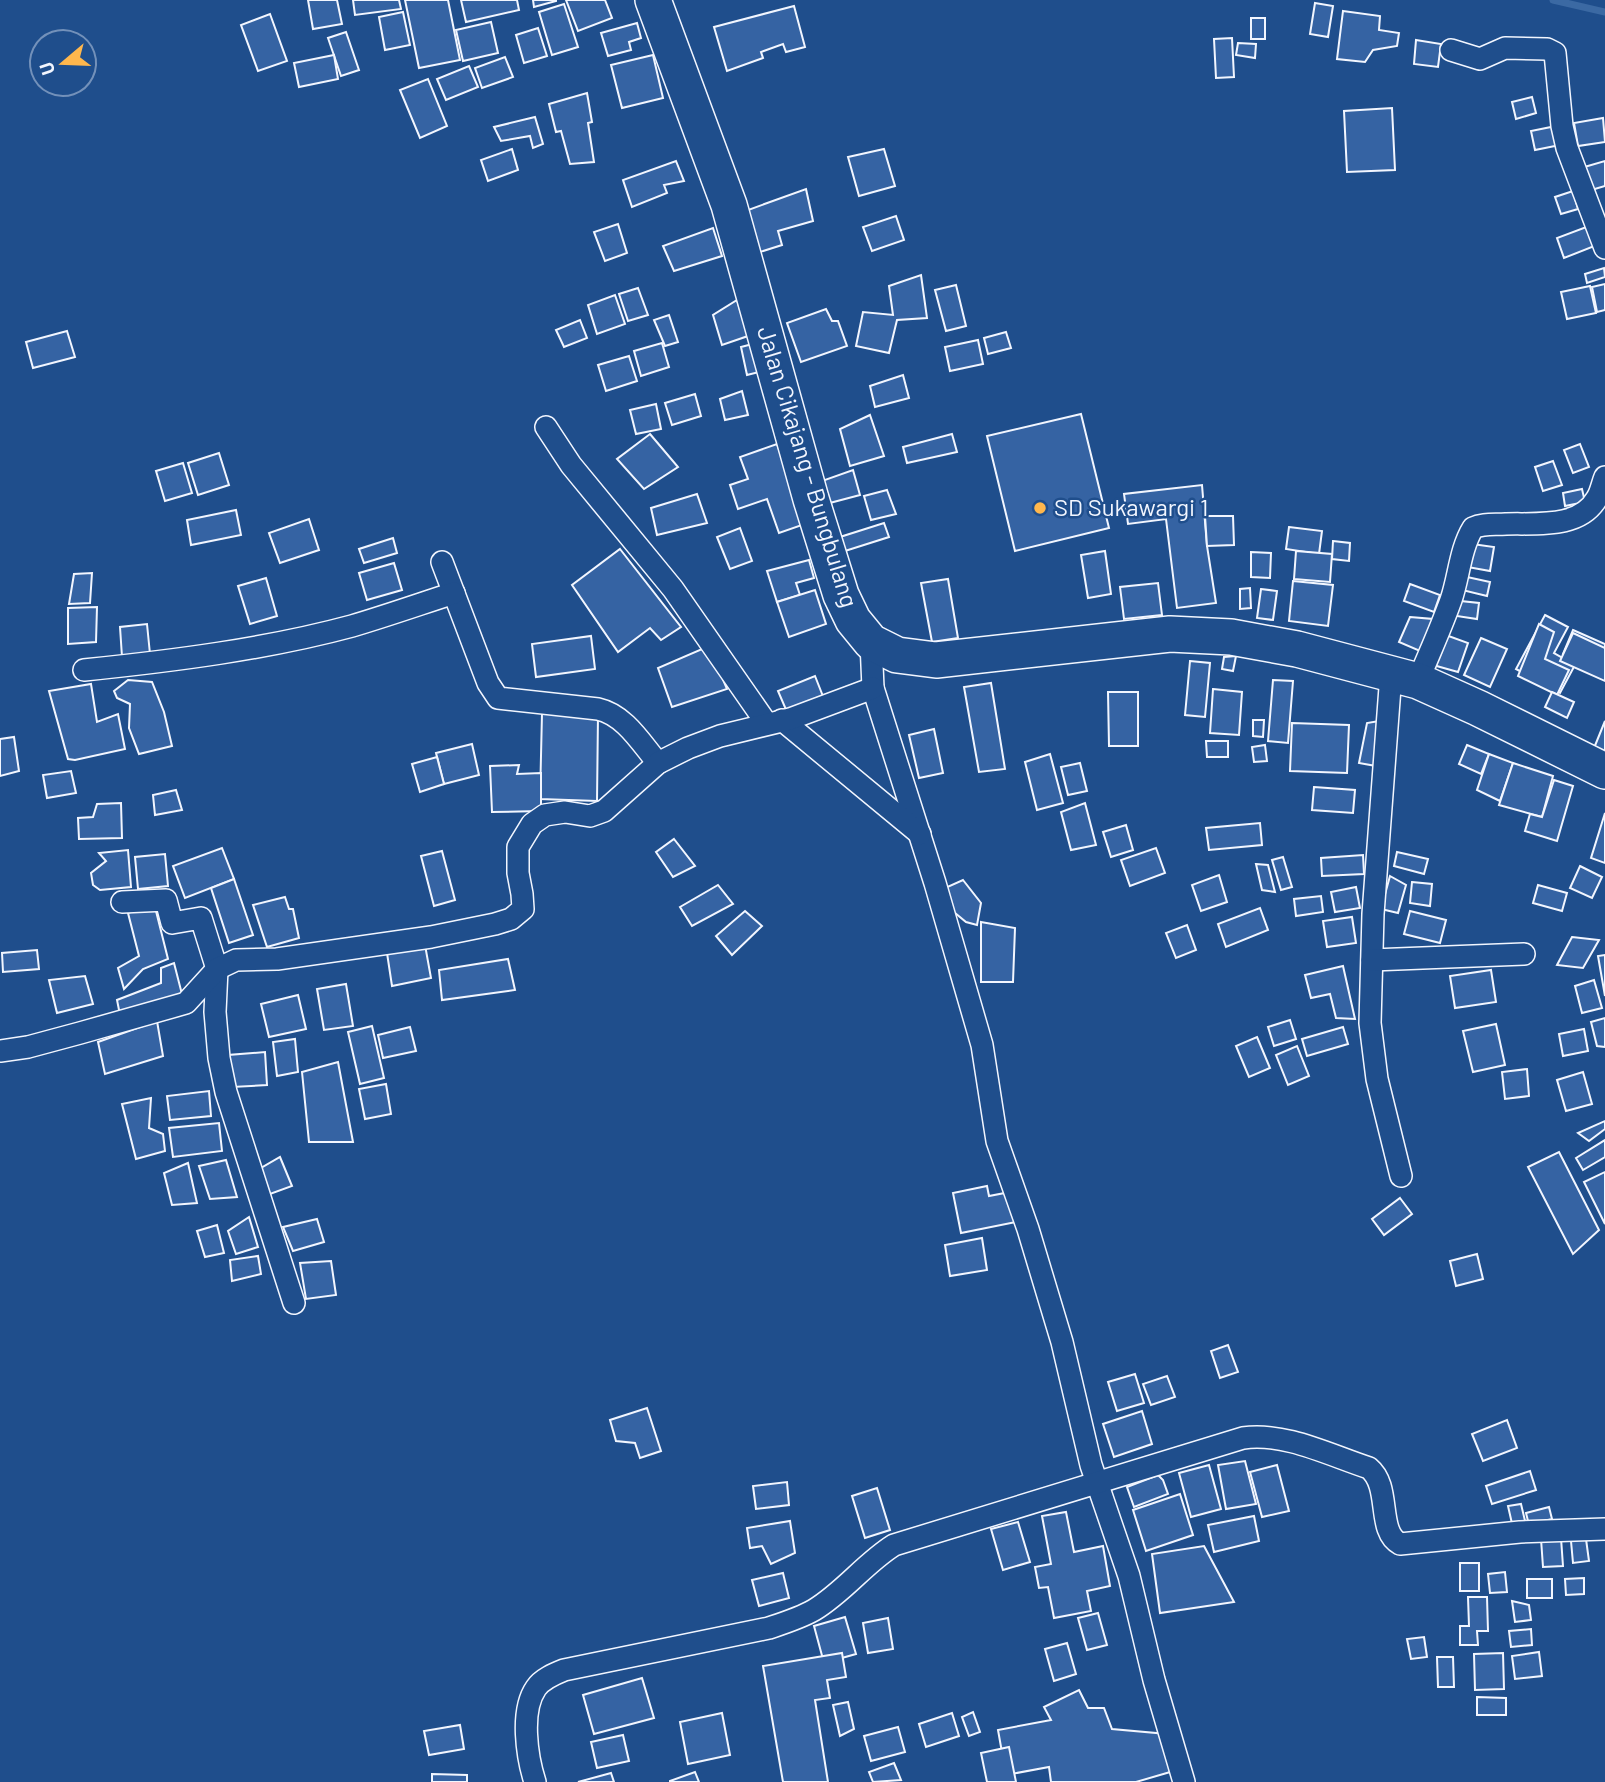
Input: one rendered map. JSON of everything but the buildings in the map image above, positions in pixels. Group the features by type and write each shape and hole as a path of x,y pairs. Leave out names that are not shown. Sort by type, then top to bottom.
{"main road":[{"name":"Jalan Cikajang - Bungbulang","path":"653,0 729,205 811,499 841,595 853,621 871,642 897,655 936,660 1170,634 1231,637 1297,649 1404,678 1478,708 1605,771"}],"street":[{"path":"1451,50 1480,59 1505,48 1547,49 1555,53 1558,57 1562,126 1567,149 1605,248"},
{"path":"546,427 571,465 673,589 774,722 920,834"},
{"path":"1401,1176 1388,1128 1370,1023 1373,914 1404,678 1451,600 1465,543 1474,528 1486,525 1559,522 1576,518 1587,511 1597,498 1605,477"},
{"path":"442,562 488,683 499,698 611,712 659,763"},
{"path":"84,670 148,663 283,641 352,626 454,593"},
{"path":"871,642 873,688 920,834 982,1045 997,1141 1028,1229 1062,1342 1091,1465 1129,1576 1154,1680 1184,1782"},
{"path":"0,1051 28,1047 186,1003 217,969 236,960 276,958 431,937 511,919 523,909 517,847 531,824 545,815 565,812 590,816 604,811 659,763 688,748 873,688"},
{"path":"122,902 166,900 172,923 201,918 217,969 215,1012 226,1092 294,1303"},
{"path":"1372,960 1524,954"},
{"path":"535,1782 526,1744 529,1706 536,1688 547,1678 564,1670 769,1628 792,1620 825,1602 876,1556 894,1545 1243,1438 1263,1435 1283,1439 1368,1468 1376,1474 1380,1482 1389,1533 1394,1541 1400,1544 1520,1532 1605,1529"}],"waterway":[{"path":"1553,0 1605,12"}],"place":[{"name":"SD Sukawargi 1","path":"1040,508"}]}
